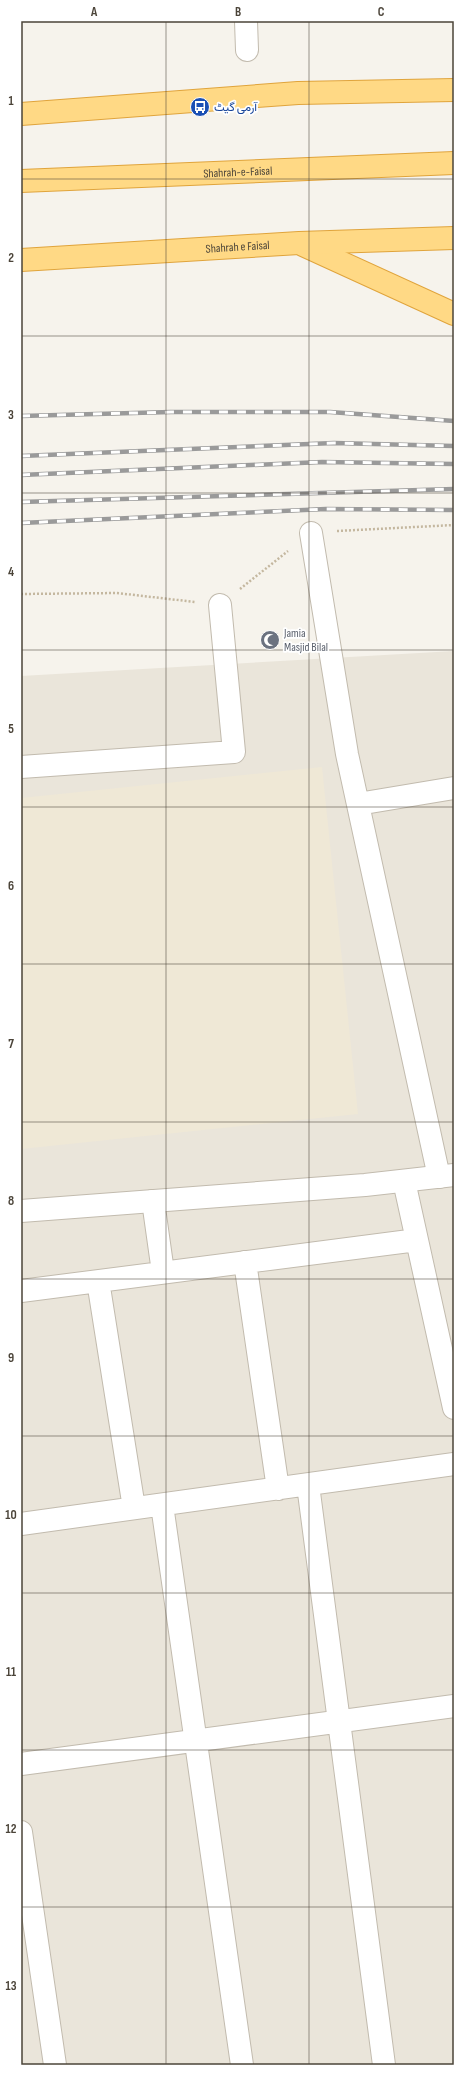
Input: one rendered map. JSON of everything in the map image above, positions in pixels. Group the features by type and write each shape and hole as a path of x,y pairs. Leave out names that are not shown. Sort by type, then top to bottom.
{"highway":[{"path":"21,114 298,93 454,90"},
{"name":"Shahrah-e-Faisal","path":"21,181 454,163"},
{"name":"Shahrah e Faisal","path":"21,260 299,243 454,238"},
{"path":"299,243 454,314"}],"street":[{"path":"246,21 247,50"},
{"path":"21,1211 404,1181 446,1176 347,754 310,533"},
{"path":"21,767 234,752 220,606"},
{"path":"358,804 454,788"},
{"path":"404,1181 454,1408"},
{"path":"154,1201 163,1272"},
{"path":"21,1291 417,1240"},
{"path":"245,1262 278,1489"},
{"path":"98,1281 134,1508"},
{"path":"21,1524 454,1464"},
{"path":"308,1485 384,2065"},
{"path":"162,1504 242,2065"},
{"path":"21,1764 454,1706"},
{"path":"21,1832 55,2065"}],"path":[{"path":"21,594 117,593 220,606 310,533 454,525"}],"shaded area":[{"path":"454,651 454,2065 21,2065 21,676"},
{"path":"322,767 358,1114 21,1149 21,798"}],"railway":[{"path":"21,416 171,412 330,412 454,421"},
{"path":"21,456 334,443 454,446"},
{"path":"21,475 322,462 454,464"},
{"path":"21,502 454,489"},
{"path":"21,523 326,509 454,510"}],"place":[{"name":"آرمی گیٹ","path":"200,107"},
{"name":"Jamia Masjid Bilal","path":"270,640"}]}
